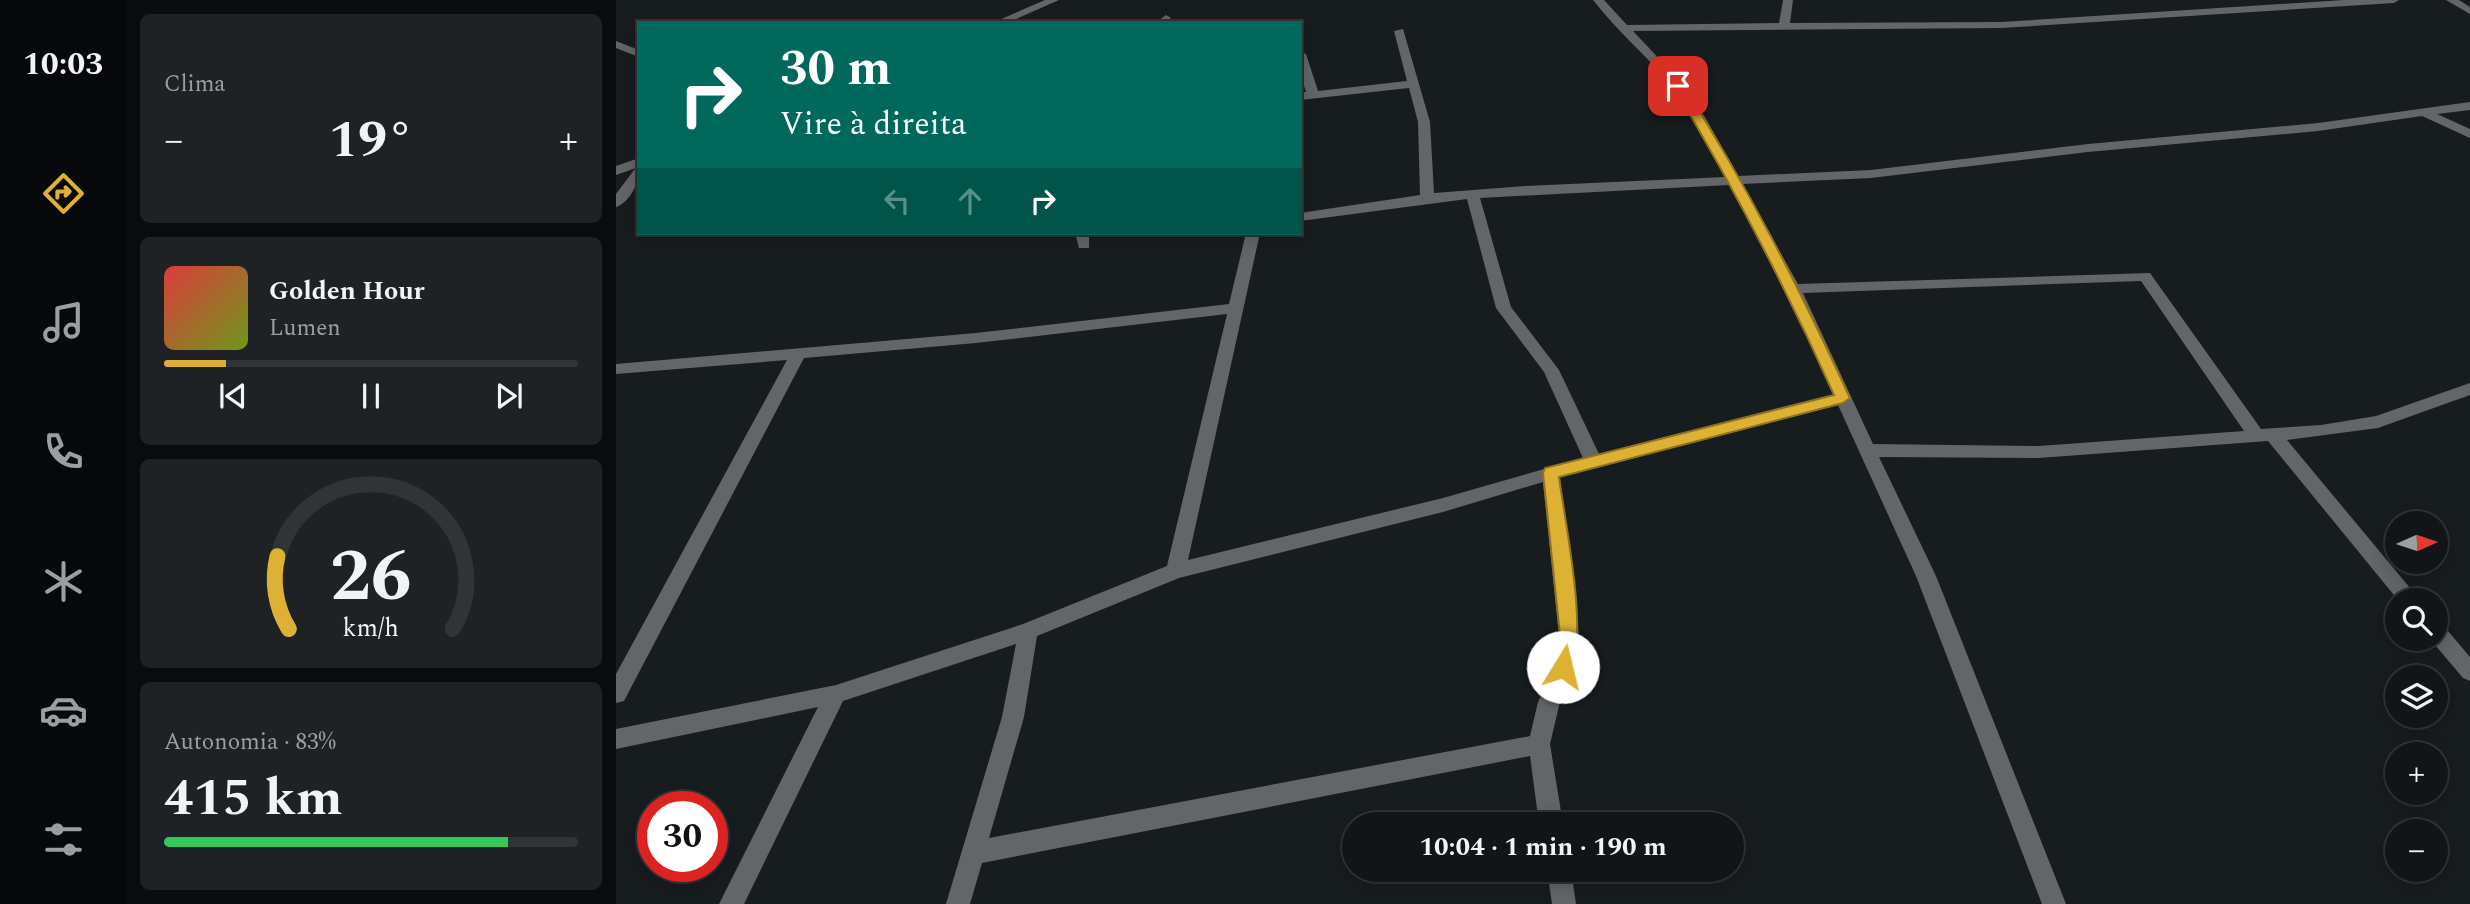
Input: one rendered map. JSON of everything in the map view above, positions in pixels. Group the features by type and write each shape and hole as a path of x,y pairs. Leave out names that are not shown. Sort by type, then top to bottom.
{"street":[{"path":"1002,21 1054,0"},
{"path":"1598,0 1621,28 1678,86 1736,181 1793,289 1926,576 2054,904"},
{"path":"1784,25 1788,0"},
{"path":"1621,28 2001,25 2394,0"},
{"path":"2451,0 2470,11"},
{"path":"1399,30 1423,122 1427,198"},
{"path":"617,45 637,53"},
{"path":"1302,66 1307,95 1415,84"},
{"path":"1302,217 1472,194 1871,174 2088,148 2318,127 2470,106"},
{"path":"2424,113 2470,134"},
{"path":"616,171 637,163"},
{"path":"616,203 637,176"},
{"path":"1472,194 1504,308 1550,370 1594,462"},
{"path":"1176,571 1253,235"},
{"path":"1793,289 2145,276 2265,435 2399,588"},
{"path":"616,369 976,338 1237,308"},
{"path":"616,694 799,352"},
{"path":"1868,450 2039,452 2265,435 2378,422 2466,393"},
{"path":"616,739 836,694 1028,631 1176,571 1443,505 1551,473 1843,398"},
{"path":"1549,812 1539,744 1549,702 1563,667 1569,635 1551,473"},
{"path":"958,904 1013,717 1028,631"},
{"path":"2448,645 2470,672"},
{"path":"731,904 836,694"},
{"path":"972,853 1539,744"},
{"path":"1561,882 1564,904"}],"route":[{"path":"1563,667 1569,635 1551,473 1843,398 1793,289 1736,181 1678,86"}]}
